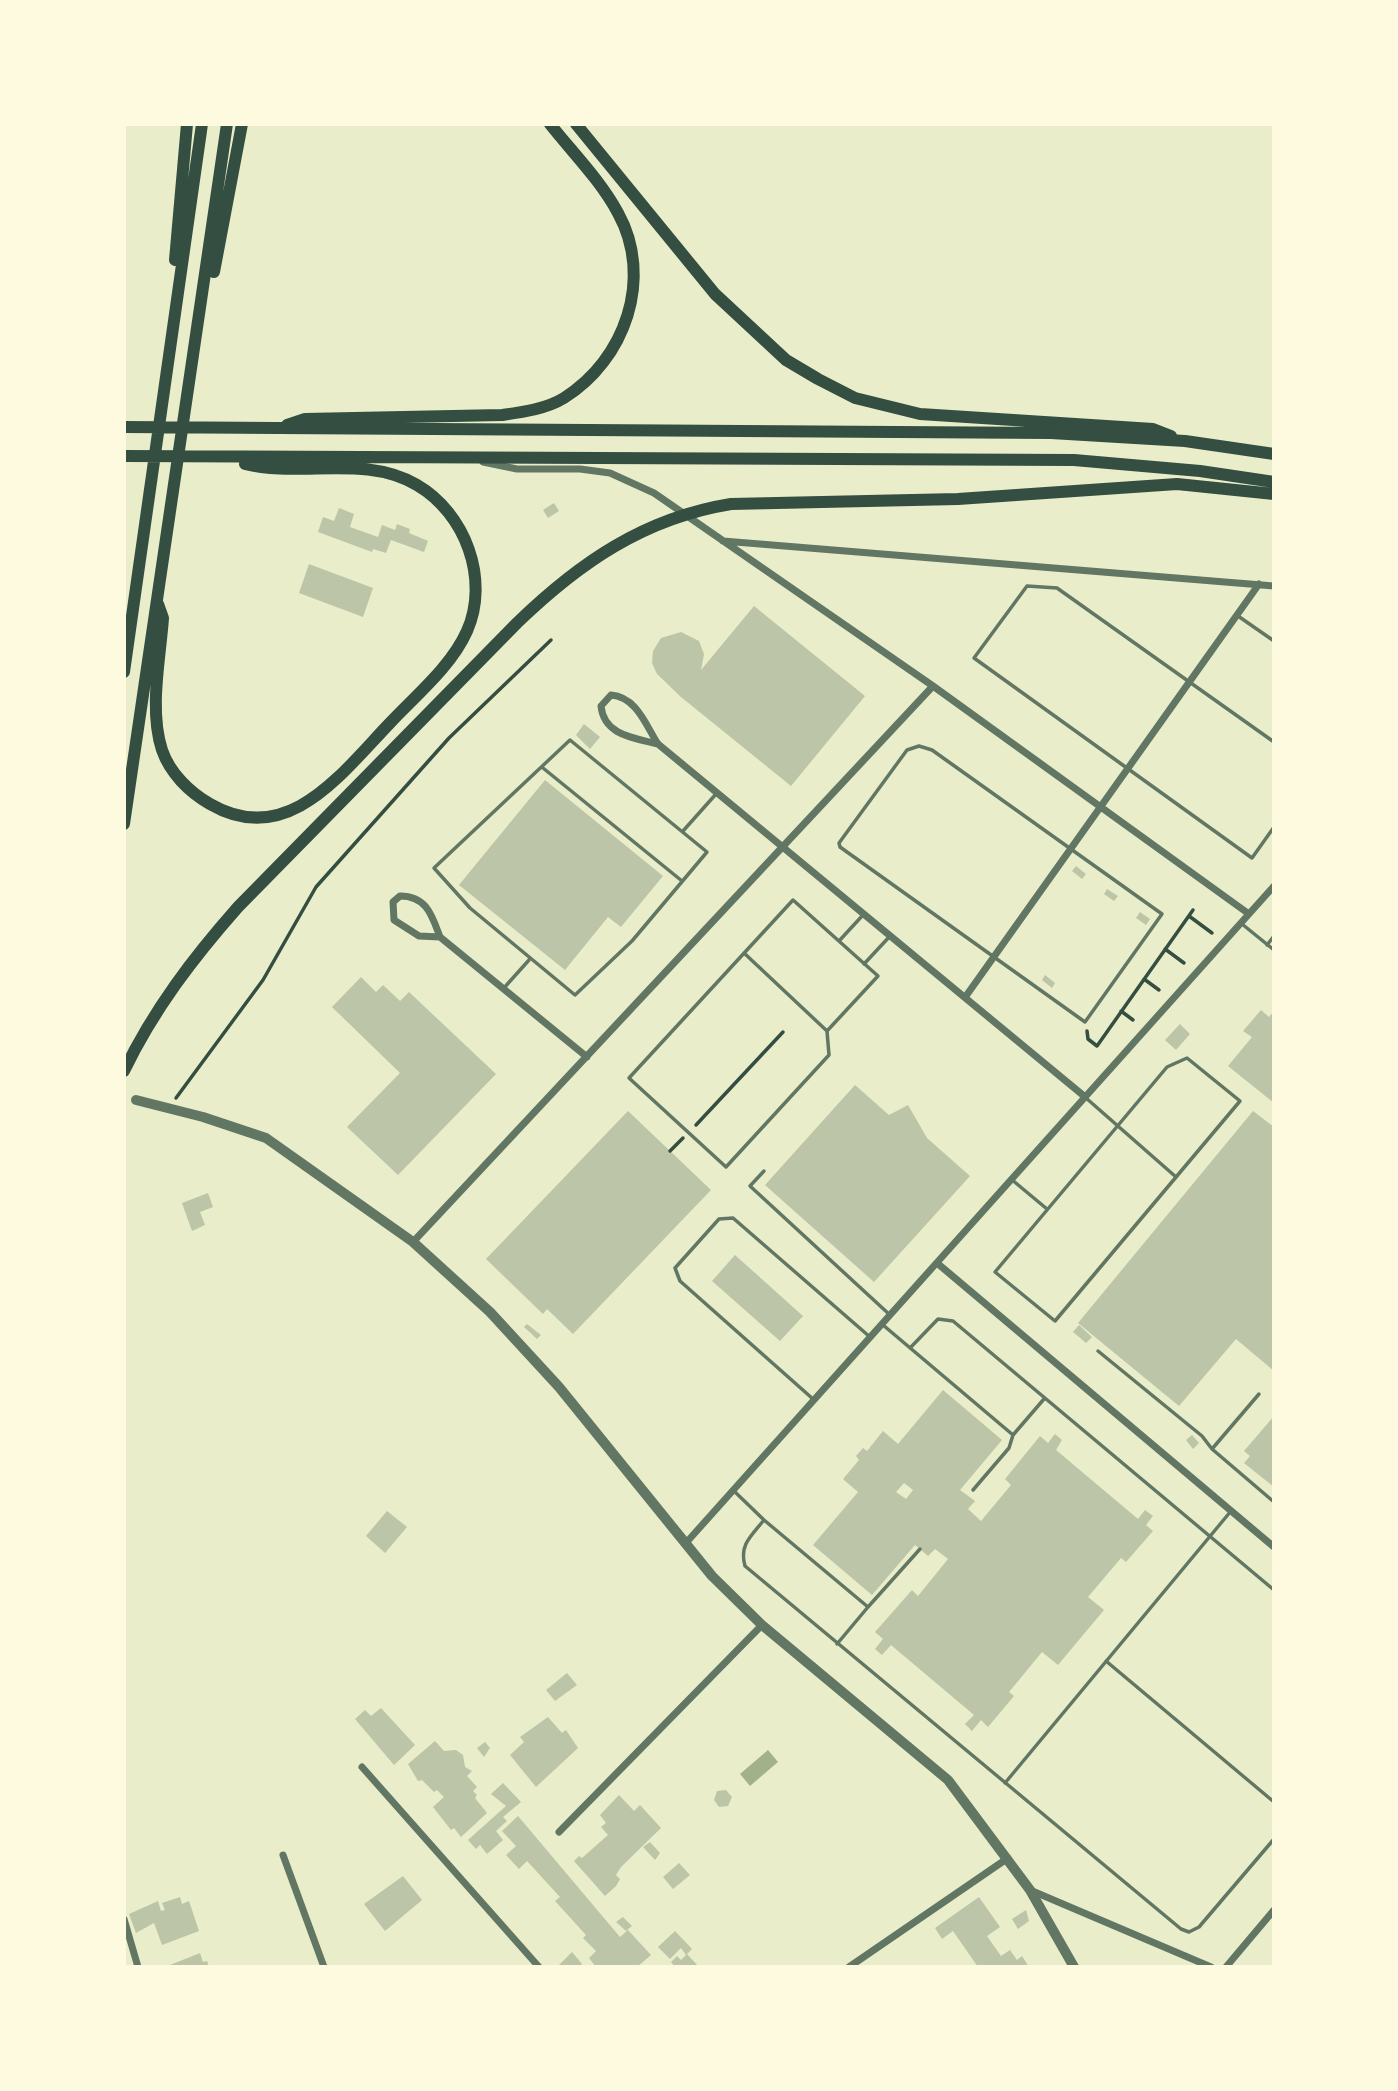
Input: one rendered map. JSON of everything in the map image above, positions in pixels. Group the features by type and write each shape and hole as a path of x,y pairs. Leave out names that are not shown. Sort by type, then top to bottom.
{"highway":[{"path":"178,297 174,268 187,124"},
{"path":"124,672 202,124"},
{"path":"124,824 227,124"},
{"path":"203,297 213,278 242,124"},
{"path":"274,429 305,419 502,415 533,410 561,400 584,384 620,335 631,307 635,275 629,243 619,214 550,124"},
{"path":"576,124 715,293 775,351 818,379 855,398 920,414 1153,429 1185,441"},
{"path":"124,427 1024,432 1185,441 1274,454"},
{"path":"124,456 1073,460 1200,471 1274,482"},
{"path":"158,604 163,618 157,728 163,751 177,777 199,797 225,812 252,818 282,815 328,789 438,671 467,632 474,605 475,575 470,547 456,523 416,484 387,473 359,469 249,466 221,457"},
{"path":"124,1070 140,1037 171,989 200,950 238,907 552,588 619,541 695,510 731,504 958,499 1177,484 1274,494"},
{"path":"124,618 135,599"}],"street":[{"path":"462,457 517,469 580,469 610,473 654,493 933,686 1249,914"},
{"path":"722,541 1274,586"},
{"path":"967,996 1259,584"},
{"path":"412,1242 933,686"},
{"path":"658,744 625,737 607,722 601,706 605,699 611,695 625,700 643,715 658,744 967,996 1084,1096"},
{"path":"685,1544 1274,886"},
{"path":"440,937 419,936 394,920 393,902 400,896 418,899 435,917 440,937 587,1057"},
{"path":"136,1100 266,1138 412,1242 491,1312 559,1387 685,1544 762,1625 948,1780 1030,1889 1074,1967"},
{"path":"937,1262 1274,1547"},
{"path":"559,1832 762,1625"},
{"path":"362,1767 539,1967"},
{"path":"283,1855 324,1967"},
{"path":"849,1967 1008,1858"},
{"path":"1030,1889 1211,1967"},
{"path":"1226,1967 1274,1910"},
{"path":"124,1919 138,1967"}],"lane":[{"path":"1274,742 1057,588 1027,586 974,658 1252,858 1274,827"},
{"path":"1238,616 1274,641"},
{"path":"569,740 683,831 707,852 632,941 575,995 529,960 470,908 434,868 569,740"},
{"path":"919,746 932,750 1162,914 1085,1022 994,958 839,843 907,750 919,746"},
{"path":"542,768 682,881"},
{"path":"683,831 717,793"},
{"path":"744,953 827,1031 829,1055 726,1167 629,1078 744,953 793,900 878,976 827,1031"},
{"path":"839,941 864,913"},
{"path":"1240,923 1274,950"},
{"path":"864,964 891,935"},
{"path":"1267,945 1274,936"},
{"path":"503,989 529,960"},
{"path":"1180,1059 1191,1060 1240,1101 1176,1177 1055,1321 995,1272 1167,1067 1180,1059"},
{"path":"1084,1096 1176,1177"},
{"path":"764,1171 750,1186 890,1315"},
{"path":"1011,1179 1047,1209"},
{"path":"814,1400 680,1281 675,1268 719,1219 733,1218 870,1337"},
{"path":"911,1348 930,1324 945,1318 953,1321 1274,1590"},
{"path":"882,1324 1013,1435"},
{"path":"1098,1351 1202,1436 1212,1449 1274,1502"},
{"path":"1212,1449 1259,1394"},
{"path":"973,1490 1009,1448 1013,1435 1044,1399"},
{"path":"733,1490 764,1520 868,1607"},
{"path":"1005,1783 1231,1511"},
{"path":"764,1520 744,1544 742,1555 745,1566 1181,1929 1189,1931 1199,1927 1274,1839"},
{"path":"837,1644 920,1549"},
{"path":"1106,1661 1274,1802"}],"path":[{"path":"169,1108 263,981 316,887 449,738 551,640"},
{"path":"1085,1022 1088,1039 1097,1046 1193,910"},
{"path":"1189,916 1212,933"},
{"path":"1166,949 1184,963"},
{"path":"1144,979 1159,990"},
{"path":"1121,1012 1133,1020"},
{"path":"670,1151 783,1032"}],"shaded area":[{"path":"768,1750 778,1762 750,1786 740,1774"}],"building":[{"path":"554,503 559,511 548,518 543,510"},
{"path":"339,508 354,514 350,527 378,537 382,525 395,530 397,524 410,529 409,533 428,541 424,552 391,540 386,553 373,549 372,552 318,532 323,517 334,521"},
{"path":"309,564 373,588 363,617 299,593"},
{"path":"754,606 865,696 791,786 681,697 657,674 652,663 653,651 661,638 681,632 699,641 704,654 701,670"},
{"path":"584,724 600,737 590,749 576,735"},
{"path":"545,780 663,876 621,927 608,917 565,970 459,885"},
{"path":"1076,866 1086,874 1082,879 1072,871"},
{"path":"1107,889 1118,896 1114,901 1104,894"},
{"path":"1140,912 1150,919 1146,925 1136,918"},
{"path":"1045,975 1055,983 1052,988 1042,980"},
{"path":"361,977 376,992 383,985 400,1001 409,992 496,1074 398,1175 347,1127 400,1073 332,1007"},
{"path":"1261,1010 1269,1017 1274,1011 1274,1103 1228,1066 1252,1037 1243,1031"},
{"path":"1180,1024 1190,1034 1176,1050 1165,1040"},
{"path":"855,1085 889,1115 908,1105 927,1138 970,1176 874,1282 765,1185"},
{"path":"628,1111 711,1190 573,1334 547,1309 543,1314 486,1259"},
{"path":"1253,1111 1274,1127 1274,1371 1236,1339 1179,1406 1078,1323"},
{"path":"208,1193 213,1207 200,1212 205,1225 192,1231 182,1203"},
{"path":"735,1255 803,1316 780,1341 712,1281"},
{"path":"527,1324 541,1335 537,1339 524,1327"},
{"path":"1079,1325 1092,1337 1086,1343 1073,1332"},
{"path":"943,1390 1002,1440 960,1490 975,1501 968,1509 981,1521 1011,1485 1005,1479 1040,1436 1048,1443 1055,1434 1062,1440 1056,1450 1138,1519 1145,1510 1153,1516 1146,1525 1153,1531 1126,1562 1121,1558 1088,1597 1104,1610 1058,1665 1042,1652 1009,1692 1014,1696 988,1727 981,1720 972,1731 965,1724 974,1715 891,1645 882,1655 875,1649 883,1639 875,1632 912,1590 918,1596 948,1559 935,1549 928,1556 915,1545 872,1595 813,1545 858,1492 843,1479 859,1460 856,1456 863,1448 867,1451 883,1431 898,1444","holes":["904,1483 913,1490 906,1499 896,1492"]},
{"path":"1274,1416 1274,1487 1244,1463 1250,1456 1244,1451"},
{"path":"1192,1435 1199,1443 1193,1449 1186,1440"},
{"path":"387,1511 407,1527 385,1553 366,1536"},
{"path":"567,1673 577,1685 555,1701 546,1690"},
{"path":"381,1708 415,1745 394,1765 355,1719 365,1710 371,1716"},
{"path":"548,1717 562,1733 566,1730 578,1748 536,1787 510,1755 524,1742 520,1737"},
{"path":"435,1741 444,1751 456,1750 463,1755 465,1767 472,1771 467,1776 477,1787 473,1791 477,1795 475,1798 487,1813 461,1837 454,1828 451,1830 433,1807 444,1797 437,1790 434,1792 422,1780 418,1781 408,1764"},
{"path":"485,1742 490,1748 484,1757 477,1748"},
{"path":"503,1783 521,1802 503,1817 507,1821 496,1831 503,1840 487,1854 480,1845 476,1849 468,1840 506,1806 491,1794"},
{"path":"726,1790 732,1797 728,1806 719,1807 714,1800 717,1791"},
{"path":"619,1795 634,1811 640,1805 661,1828 621,1867 616,1875 620,1879 605,1896 574,1861 579,1856 582,1858 608,1835 601,1827 606,1823 600,1815"},
{"path":"518,1816 620,1937 628,1930 651,1955 637,1967 596,1967 589,1958 596,1951 583,1938 586,1935 555,1901 560,1897 527,1861 519,1869 506,1855 516,1846 502,1831"},
{"path":"650,1842 660,1853 655,1860 643,1847"},
{"path":"679,1863 690,1875 673,1889 663,1877"},
{"path":"403,1876 422,1900 385,1931 364,1904"},
{"path":"180,1897 182,1904 189,1901 199,1931 162,1945 154,1923 136,1933 129,1914 158,1901 161,1911 165,1910 162,1903"},
{"path":"979,1897 1000,1927 987,1936 1001,1956 1010,1950 1017,1960 1022,1956 1029,1967 978,1967 953,1931 942,1939 935,1928"},
{"path":"1026,1910 1029,1921 1018,1929 1012,1919"},
{"path":"623,1917 632,1926 626,1931 616,1922"},
{"path":"675,1931 692,1949 687,1954 699,1967 675,1967 671,1962 677,1956 681,1960 686,1955 681,1948 670,1959 658,1947"},
{"path":"572,1952 582,1964 579,1967 561,1967 559,1965"},
{"path":"200,1953 203,1962 207,1961 209,1967 165,1967"}]}
